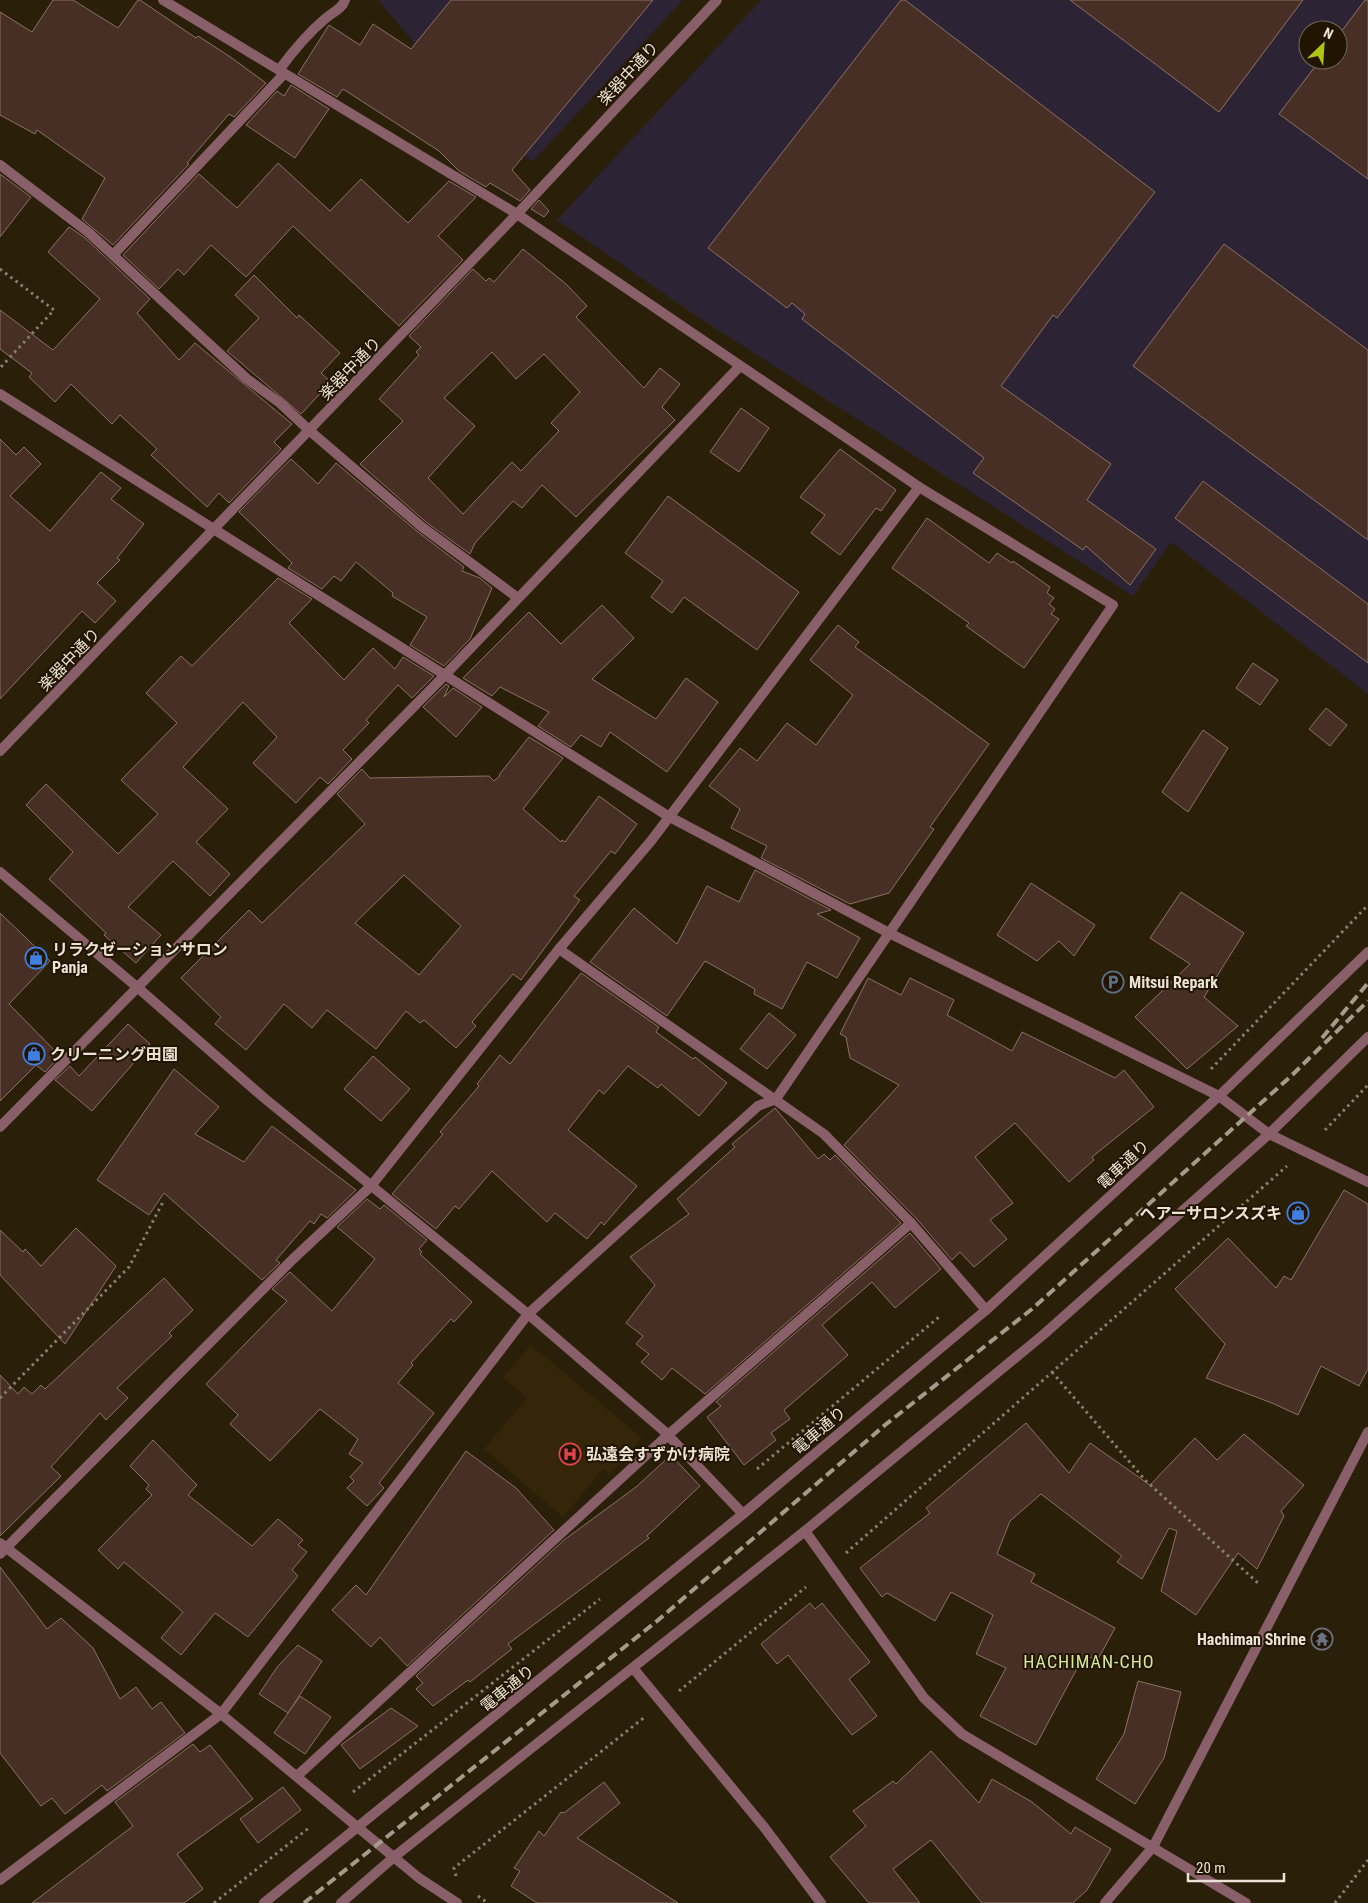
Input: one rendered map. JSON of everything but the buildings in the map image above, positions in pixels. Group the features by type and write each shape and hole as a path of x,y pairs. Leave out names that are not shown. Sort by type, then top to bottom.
{"street":[{"path":"0,1880 221,1714 528,1314 758,1106 776,1099 1113,605 919,487 517,214 163,0"},
{"path":"114,254 282,72 296,48 326,18 343,6 345,0"},
{"name":"楽器中通り","path":"0,751 215,531 517,214 717,0"},
{"path":"0,165 114,254 246,378 280,402 310,431 422,527 518,598"},
{"path":"0,1127 444,676 740,366"},
{"path":"0,394 668,816 889,933 1218,1096 1269,1134 1368,1182"},
{"path":"458,1903 419,1878 221,1714 2,1548 293,1258 370,1186 559,949 651,841 668,816 919,487"},
{"path":"0,872 262,1097 528,1314 668,1434 743,1514"},
{"path":"559,949 824,1134 911,1223 986,1310"},
{"name":"電車通り","path":"264,1903 743,1514 986,1310 1218,1096 1368,952"},
{"path":"341,1903 394,1857 805,1532 1043,1335 1269,1134 1368,1037"},
{"path":"297,1776 668,1434 911,1223"},
{"path":"1105,1903 1153,1847 1368,1432"},
{"path":"805,1532 924,1698 962,1734 1246,1903"},
{"path":"633,1668 764,1827 821,1903"}],"path":[{"path":"0,269 54,310 0,368"},
{"path":"1210,1070 1368,905"},
{"path":"1325,1130 1368,1085"},
{"path":"845,1554 1288,1166"},
{"path":"0,1398 129,1267 163,1202"},
{"path":"757,1469 946,1312"},
{"path":"1052,1372 1146,1480 1259,1584"},
{"path":"678,1691 806,1587"},
{"path":"353,1792 602,1597"},
{"path":"458,1884 454,1868 647,1716"},
{"path":"214,1903 310,1827"},
{"path":"1336,1903 1368,1860"},
{"path":"473,1893 488,1903"}],"shaded area":[{"path":"378,0 683,0 532,162 452,87"},
{"path":"761,0 1368,0 1368,694 1171,542 1133,596 704,321 557,220"},
{"path":"531,1345 642,1438 610,1475 603,1469 563,1517 484,1449 527,1398 503,1377"}],"railway":[{"path":"1322,1038 1368,983"},
{"path":"304,1903 657,1621 885,1425 1032,1309 1290,1077 1368,1001"}],"place":[{"name":"リラクゼーションサロン Panja","path":"36,958"},
{"name":"Mitsui Repark","path":"1113,982"},
{"name":"クリーニング田園","path":"34,1054"},
{"name":"ヘアーサロンスズキ","path":"1298,1213"},
{"name":"弘遠会すずかけ病院","path":"570,1454"},
{"name":"Hachiman Shrine","path":"1322,1639"}],"district":[{"name":"HACHIMAN-CHO","path":"1089,1662"}]}
